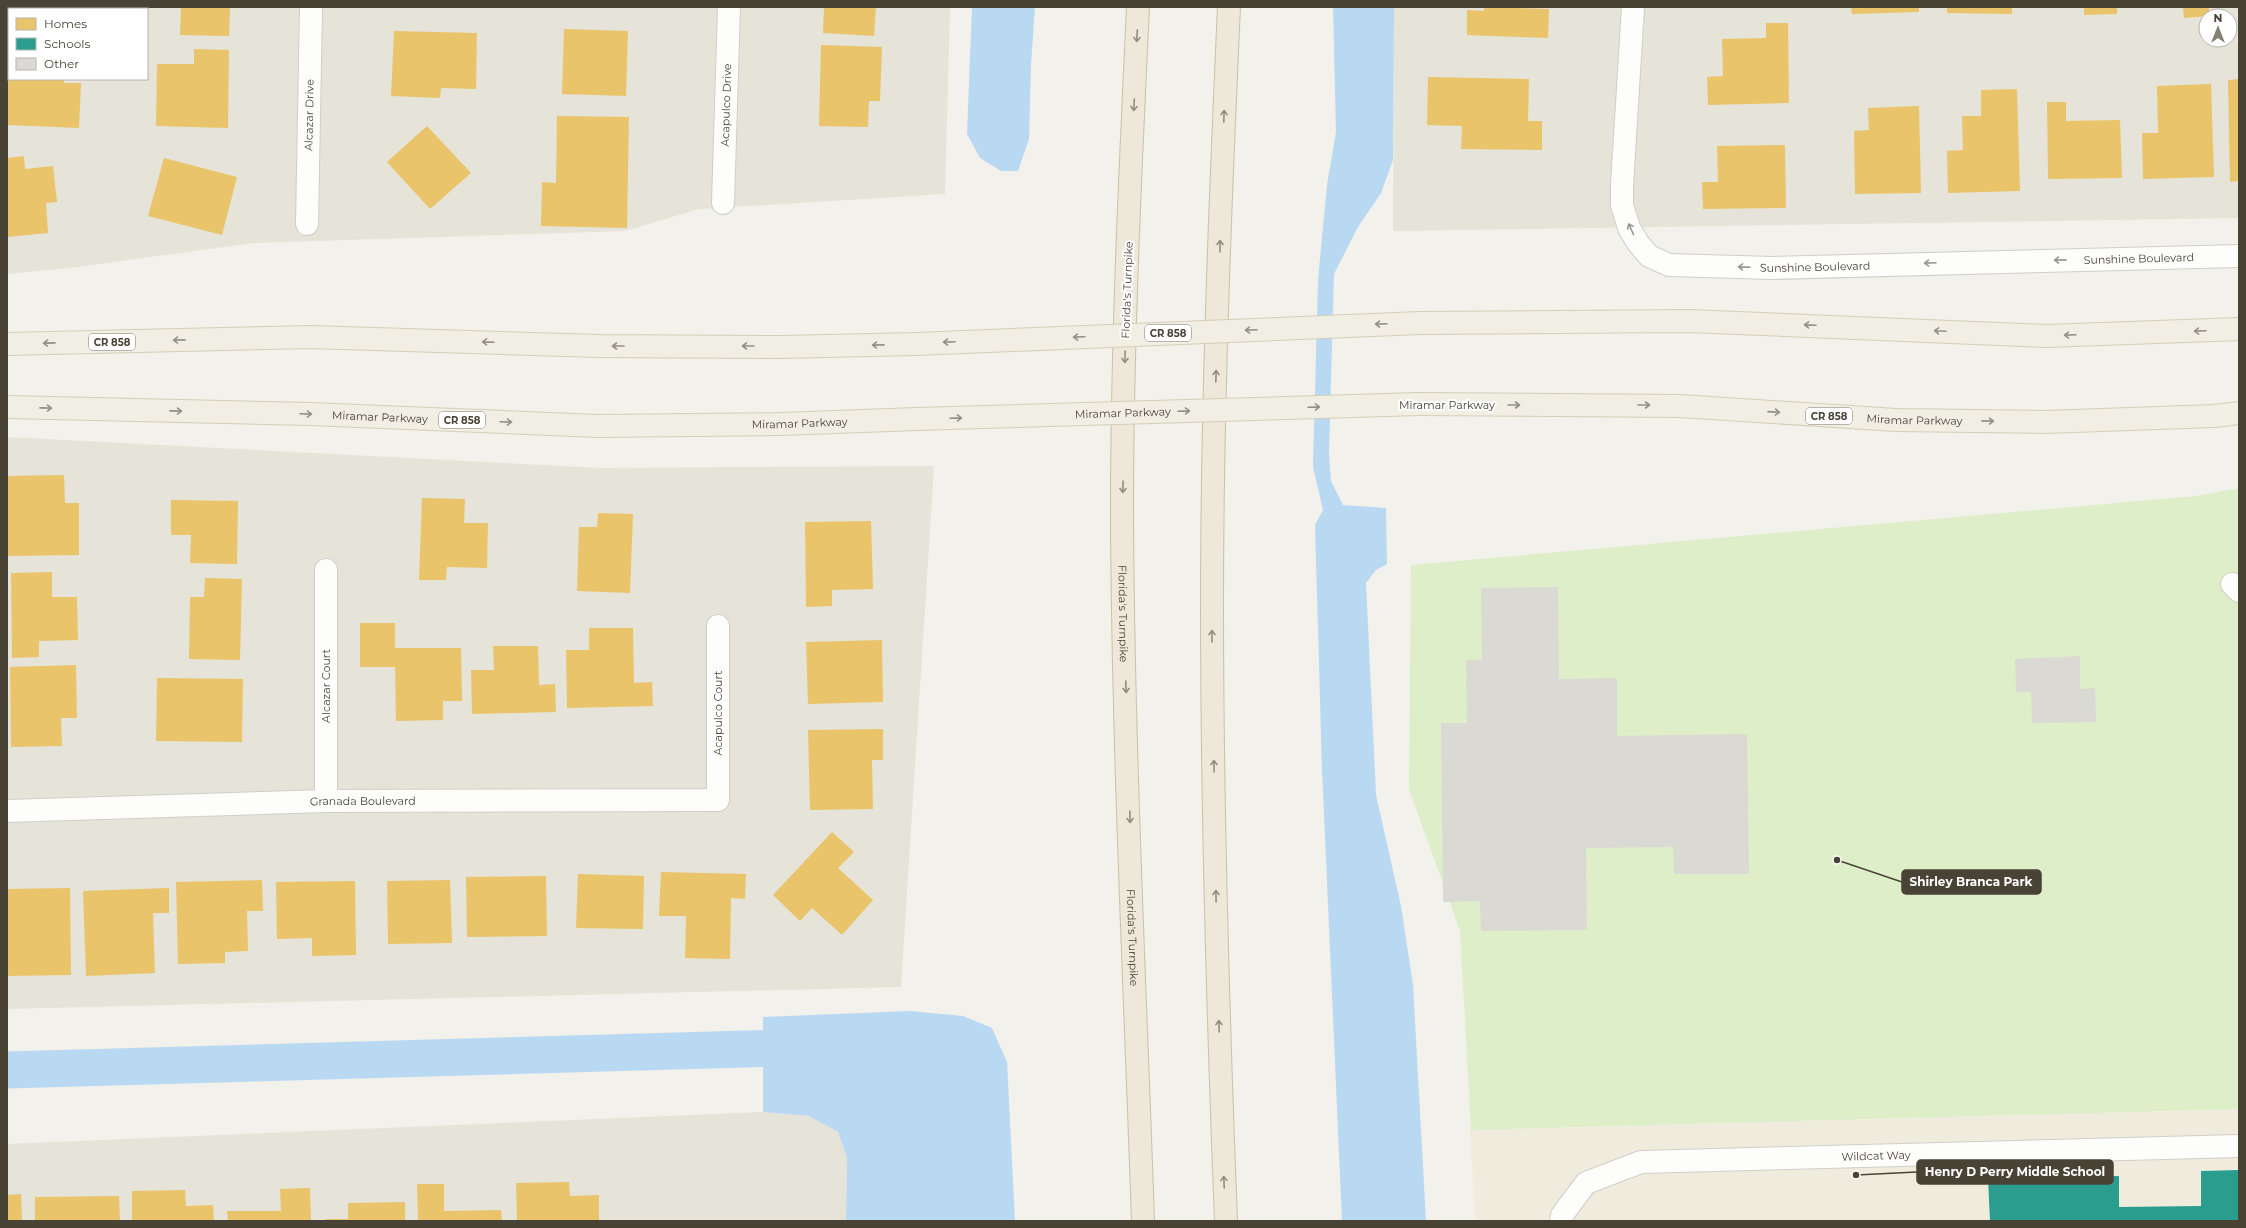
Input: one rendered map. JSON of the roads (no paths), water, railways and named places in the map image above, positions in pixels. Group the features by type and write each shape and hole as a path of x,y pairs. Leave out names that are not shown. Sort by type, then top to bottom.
{"highway":[{"name":"Florida's Turnpike","path":"1138,7 1126,290 1122,512 1125,670 1142,1221"},
{"path":"1226,1221 1216,932 1212,598 1213,457 1229,7"}],"main road":[{"name":"CR 858","path":"7,344 311,337 600,346 780,347 917,344 1420,323 1690,320 2047,336 2239,328"},
{"name":"Miramar Parkway","path":"7,407 310,414 598,426 781,424 1419,404 1680,406 1896,420 2021,422 2198,417 2239,413"}],"street":[{"name":"Alcazar Drive","path":"307,224 311,7"},
{"name":"Acapulco Drive","path":"723,203 729,7"},
{"name":"Sunshine Boulevard","path":"1633,7 1622,205 1629,228 1638,243 1649,256 1669,265 1773,268 2239,256"},
{"name":"Alcazar Court","path":"326,570 326,802"},
{"name":"Acapulco Court","path":"718,626 718,800"},
{"name":"Granada Boulevard","path":"7,811 326,802 718,800"},
{"name":"Wildcat Way","path":"1561,1221 1562,1215 1586,1184 1641,1162 2239,1146"}],"water":[{"path":"972,7 1035,7 1031,64 1029,139 1018,171 1001,171 980,158 967,134"},
{"path":"1333,7 1394,7 1393,160 1381,193 1358,227 1334,274 1329,452 1331,481 1343,505 1386,508 1387,564 1376,570 1366,583 1376,795 1401,906 1413,985 1426,1221 1342,1221 1322,769 1315,525 1323,510 1313,467 1318,280 1327,185 1336,132"},
{"path":"910,1011 963,1016 992,1028 1007,1062 1015,1221 846,1221 847,1157 838,1132 809,1116 763,1112 763,1017"}],"waterway":[{"path":"7,1070 814,1047"}],"place":[{"name":"Shirley Branca Park","path":"1837,860"},
{"name":"Henry D Perry Middle School","path":"1856,1175"}]}
